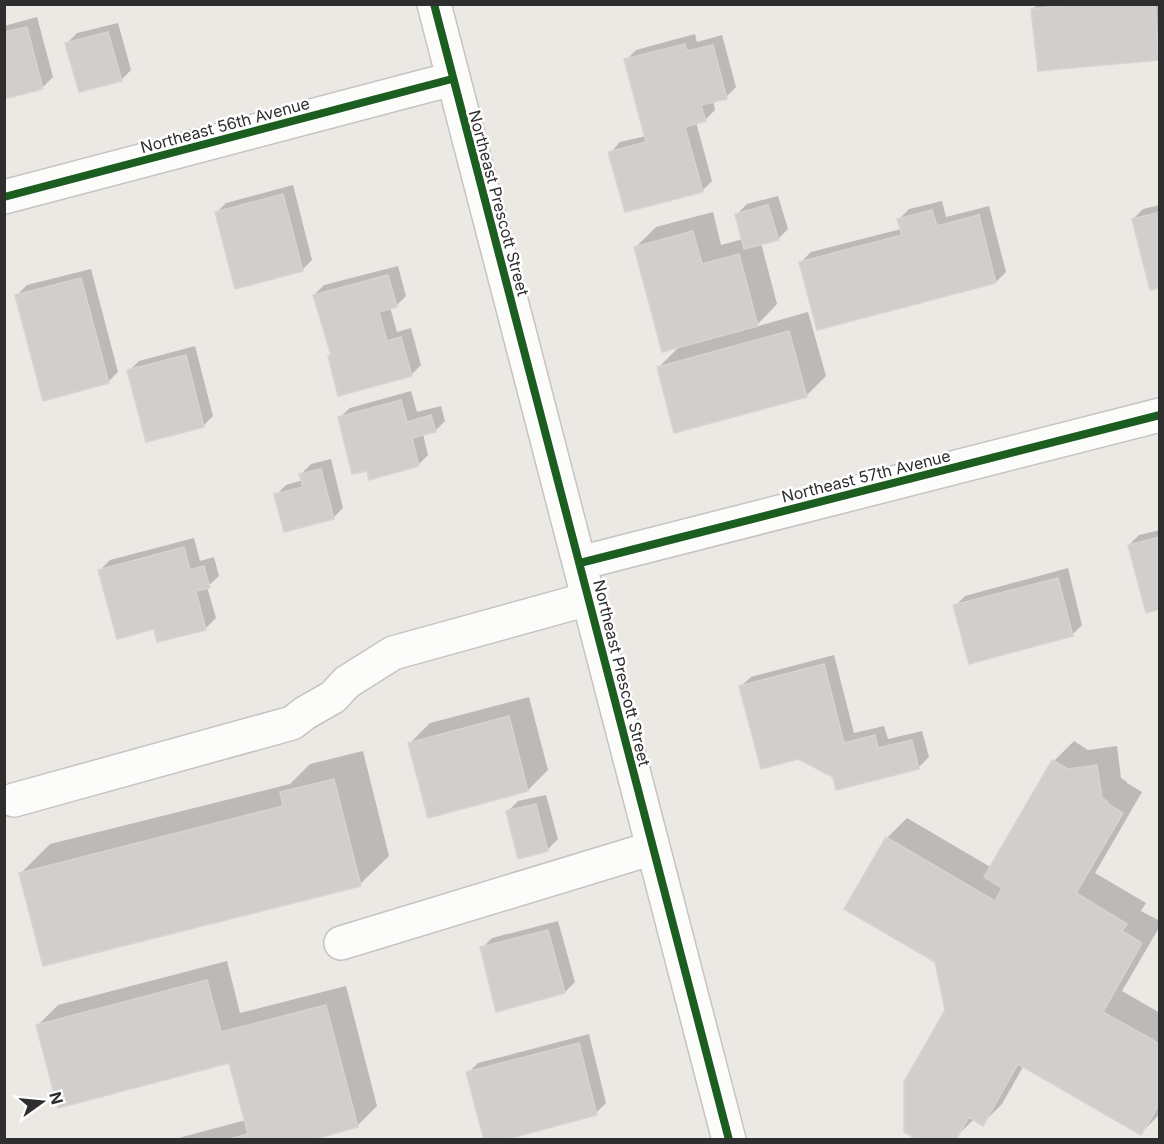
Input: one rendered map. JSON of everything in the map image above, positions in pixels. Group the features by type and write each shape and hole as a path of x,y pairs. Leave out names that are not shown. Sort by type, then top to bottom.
{"street":[{"name":"Northeast Prescott Street","path":"434,4 729,1140"},
{"name":"Northeast 56th Avenue","path":"4,197 453,79"},
{"name":"Northeast 57th Avenue","path":"580,563 1160,415"},
{"path":"14,800 292,723 333,696 347,682 393,653 588,599"},
{"path":"341,943 652,848"}],"building":[{"path":"1077,4 1155,4 1159,60 1038,71 1031,9"},
{"path":"27,27 43,89 4,99 4,32"},
{"path":"108,32 122,81 79,92 65,43"},
{"path":"685,44 687,51 713,45 727,99 701,105 706,121 685,127 703,192 625,212 608,152 646,142 624,59"},
{"path":"283,194 303,271 235,289 215,212"},
{"path":"768,205 779,240 744,249 735,214"},
{"path":"932,210 937,226 979,215 996,283 817,330 799,262 902,235 897,219"},
{"path":"1160,212 1160,288 1150,290 1132,219"},
{"path":"693,231 702,264 739,254 758,326 662,352 634,247"},
{"path":"388,275 397,307 379,312 387,341 401,337 412,376 338,396 328,356 331,355 313,295"},
{"path":"81,278 109,383 43,401 15,295"},
{"path":"789,331 807,397 674,433 657,367"},
{"path":"186,355 204,427 146,442 127,370"},
{"path":"401,400 407,422 431,415 436,432 412,438 419,466 369,480 367,471 352,474 338,417"},
{"path":"321,469 334,519 284,532 274,494 303,487 299,474"},
{"path":"1160,537 1160,609 1146,613 1128,545"},
{"path":"184,547 190,570 204,566 210,588 196,591 206,630 157,642 154,629 117,639 98,570"},
{"path":"1058,578 1073,636 969,664 953,605"},
{"path":"824,664 844,743 875,735 878,748 912,740 919,769 836,790 833,777 798,759 761,769 739,686"},
{"path":"509,716 528,791 428,818 408,743"},
{"path":"1052,760 1068,769 1097,765 1102,798 1123,813 1076,893 1127,924 1122,931 1142,943 1103,1012 1160,1044 1160,1103 1141,1135 1018,1064 983,1126 969,1117 957,1138 918,1140 904,1132 904,1082 945,1010 935,962 844,909 886,837 995,901 1002,888 984,877"},
{"path":"334,779 361,886 43,966 19,873 283,806 280,792"},
{"path":"536,804 548,851 518,859 506,811"},
{"path":"548,930 565,993 496,1012 480,947"},
{"path":"207,980 221,1032 326,1005 358,1127 311,1140 225,1140 248,1134 229,1063 58,1108 36,1025"},
{"path":"579,1043 597,1115 503,1140 484,1140 466,1072"}],"cycle path":[{"path":"434,4 729,1140"},
{"path":"4,197 452,79"},
{"path":"580,563 1160,415"}]}
